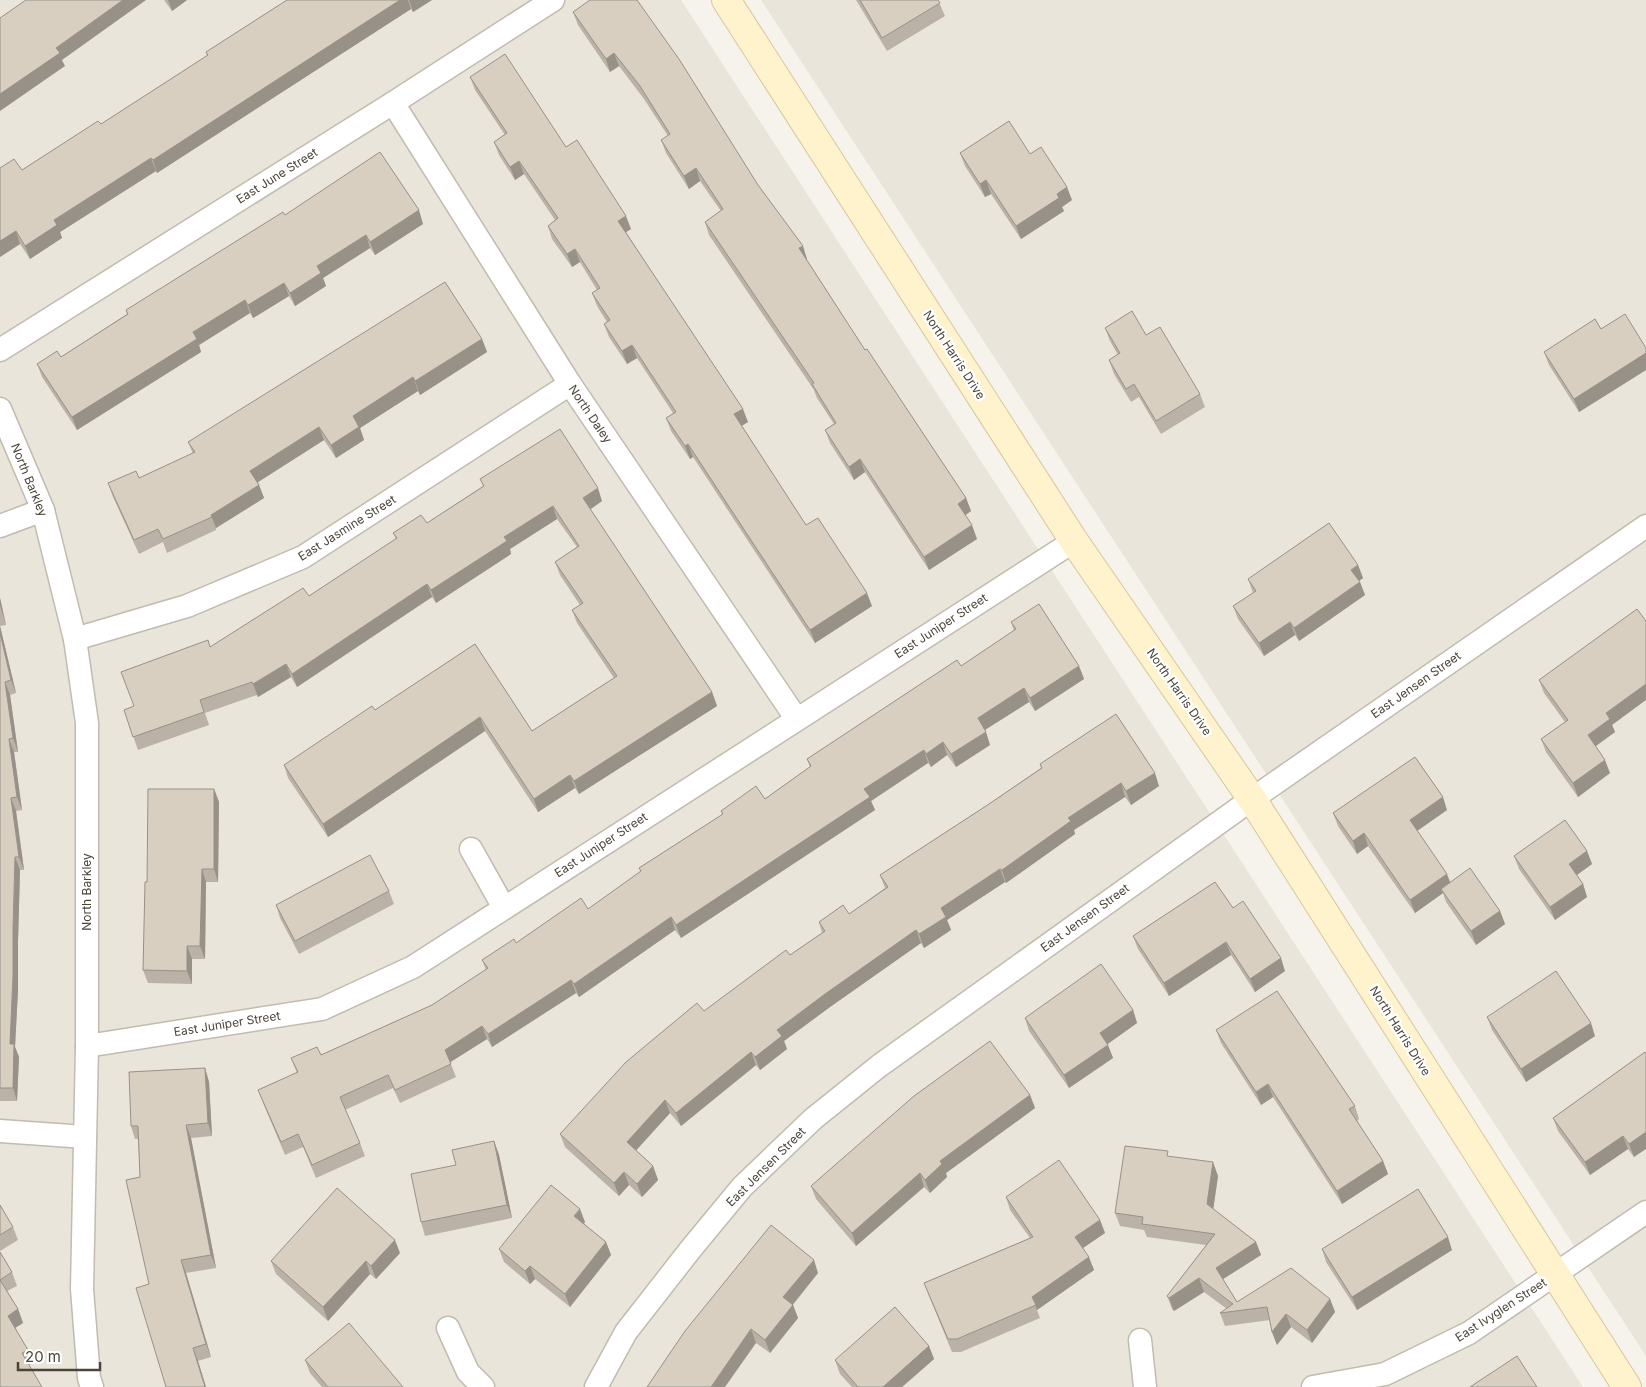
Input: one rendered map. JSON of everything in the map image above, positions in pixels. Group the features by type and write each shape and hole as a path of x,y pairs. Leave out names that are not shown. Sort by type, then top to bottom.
{"street":[{"name":"East June Street","path":"0,350 553,0"},
{"name":"North Harris Drive","path":"726,0 1074,541 1252,799 1627,1387"},
{"name":"North Daley","path":"393,103 570,384 796,718"},
{"name":"East Jasmine Street","path":"75,639 186,606 303,557 570,384"},
{"name":"North Barkley","path":"0,409 42,510 75,639 87,723 87,1046 82,1289 89,1378 92,1387"},
{"path":"0,526 42,510"},
{"name":"East Jensen Street","path":"596,1387 626,1332 690,1250 742,1187 813,1119 879,1066 1252,799 1646,526"},
{"name":"East Juniper Street","path":"87,1046 322,1008 413,967 796,718 1074,541"},
{"path":"471,849 504,908"},
{"path":"0,1131 85,1138"},
{"name":"East Ivyglen Street","path":"1313,1387 1385,1374 1470,1333 1646,1212"},
{"path":"448,1328 468,1372 483,1387"},
{"path":"1140,1340 1145,1387"}],"shaded area":[{"path":"0,0 681,0 1583,1387 0,1387"},
{"path":"761,0 1646,0 1646,1356"}],"building":[{"path":"26,0 123,0 56,48 60,53 0,94 0,18"},
{"path":"287,0 400,0 153,160 151,158 54,220 57,225 25,246 16,231 0,241 0,168 14,159 22,170 98,121 101,124 208,55 206,52"},
{"path":"590,0 637,0 679,59 758,185 803,246 799,248 865,350 867,349 966,498 958,504 972,525 924,557 860,459 849,467 825,430 836,423 812,384 814,383 705,222 723,209 696,168 684,176 661,140 670,134 640,86 614,53 606,59 573,12"},
{"path":"860,0 938,0 940,3 882,38"},
{"path":"505,54 566,147 577,140 626,216 618,221 743,409 734,414 806,525 818,518 867,593 810,630 688,444 685,446 666,418 676,412 632,345 622,351 604,324 610,320 592,293 600,288 575,249 567,254 548,226 558,218 519,161 510,167 494,142 507,133 470,77"},
{"path":"1009,121 1030,154 1041,147 1067,187 1057,194 1059,198 1016,226 986,180 980,184 960,153"},
{"path":"380,152 419,210 370,242 366,235 317,266 321,273 290,293 284,283 248,305 245,300 193,332 197,339 72,417 37,364 57,351 61,357 128,314 126,310 283,212 285,215"},
{"path":"445,282 482,339 415,381 413,377 353,416 359,427 331,445 319,427 250,471 259,485 211,515 212,517 163,539 158,529 134,540 108,483 136,471 139,478 195,452 188,442"},
{"path":"1132,311 1146,335 1160,327 1200,394 1156,421 1134,384 1126,389 1109,360 1120,353 1105,328"},
{"path":"1625,314 1646,348 1646,353 1574,399 1544,352 1595,319 1601,329"},
{"path":"560,429 598,488 583,498 712,692 574,781 570,775 534,799 480,717 323,824 284,765 372,706 375,710 475,644 532,731 617,676 572,610 583,603 555,562 579,546 553,506 504,537 507,541 431,590 427,584 292,674 286,664 253,684 252,682 200,700 204,712 133,737 124,710 134,706 121,672 208,640 210,647 303,588 309,596 397,538 393,533 421,515 427,523 484,486 480,479"},
{"path":"1329,523 1358,565 1351,570 1360,582 1294,628 1290,622 1259,643 1233,606 1256,591 1248,579"},
{"path":"1039,604 1079,666 1030,698 1024,688 978,718 986,732 951,754 943,742 926,754 924,750 864,789 870,797 676,925 671,917 574,984 571,980 488,1034 482,1026 445,1050 451,1064 395,1090 388,1075 340,1097 360,1143 312,1165 298,1134 281,1142 258,1090 298,1072 291,1058 317,1047 321,1055 432,1005 488,968 482,960 514,939 516,943 581,898 588,909 641,871 639,868 723,814 721,811 756,786 765,799 811,766 807,759 957,660 961,666 1016,629 1011,622"},
{"path":"1637,609 1646,621 1646,684 1606,713 1610,719 1588,735 1605,760 1573,783 1541,739 1568,720 1539,680"},
{"path":"0,633 11,680 5,682 13,738 9,739 17,797 11,798 19,857 15,857 13,928 10,1044 14,1044 13,1088 0,1088"},
{"path":"1116,714 1155,773 1126,791 1121,783 1068,818 1071,821 1002,870 1000,869 941,908 946,917 919,934 916,930 825,994 777,1030 782,1036 755,1057 751,1052 676,1113 665,1100 627,1142 653,1166 637,1184 624,1172 614,1183 560,1134 626,1062 697,1003 704,1011 786,950 790,955 825,931 819,922 843,905 849,914 888,887 880,875 1042,768 1040,764"},
{"path":"1415,757 1443,797 1410,820 1447,874 1410,900 1364,833 1353,841 1333,813"},
{"path":"148,789 214,789 214,869 202,869 200,946 187,946 187,971 143,970 145,882 147,882"},
{"path":"1565,820 1587,851 1569,864 1583,884 1550,907 1514,856"},
{"path":"370,855 389,891 295,941 276,905"},
{"path":"1470,868 1500,911 1471,931 1441,889"},
{"path":"1215,882 1233,908 1243,901 1281,958 1250,979 1226,942 1164,983 1133,936"},
{"path":"1101,964 1133,1010 1100,1033 1108,1045 1064,1075 1025,1018"},
{"path":"1556,971 1591,1023 1521,1069 1487,1017"},
{"path":"1277,991 1355,1106 1349,1109 1383,1161 1337,1191 1268,1084 1256,1092 1216,1030"},
{"path":"990,1041 1030,1095 940,1161 942,1164 925,1180 920,1173 852,1233 811,1186 914,1096"},
{"path":"1645,1052 1646,1132 1629,1144 1623,1136 1585,1162 1553,1118"},
{"path":"205,1068 208,1123 186,1125 211,1255 181,1260 206,1344 193,1348 205,1387 166,1387 136,1288 149,1284 126,1180 140,1177 138,1126 131,1126 129,1072"},
{"path":"494,1141 507,1205 421,1222 411,1174 456,1165 452,1150"},
{"path":"1125,1146 1168,1151 1167,1156 1213,1162 1207,1204 1256,1242 1216,1268 1237,1302 1291,1268 1330,1299 1307,1330 1286,1314 1272,1332 1267,1307 1220,1313 1233,1304 1199,1278 1169,1298 1167,1296 1215,1234 1142,1224 1143,1217 1115,1213"},
{"path":"1059,1160 1100,1220 1075,1237 1089,1257 1032,1297 1036,1305 957,1339 948,1339 924,1283 1033,1237 1006,1197"},
{"path":"551,1185 580,1209 574,1216 606,1242 565,1294 530,1266 525,1271 499,1249"},
{"path":"337,1188 395,1240 371,1266 366,1261 323,1307 271,1261"},
{"path":"1418,1189 1448,1237 1352,1297 1322,1249"},
{"path":"0,1205 13,1227 0,1235"},
{"path":"771,1225 814,1260 783,1297 793,1305 765,1340 751,1329 711,1387 647,1387 685,1331"},
{"path":"0,1252 12,1272 0,1280"},
{"path":"0,1280 18,1309 8,1316 28,1350 22,1353 42,1387 0,1387"},
{"path":"895,1307 929,1346 883,1387 858,1387 835,1360"},
{"path":"349,1323 403,1387 328,1387 305,1360"},
{"path":"1517,1356 1537,1387 1470,1387"}]}
